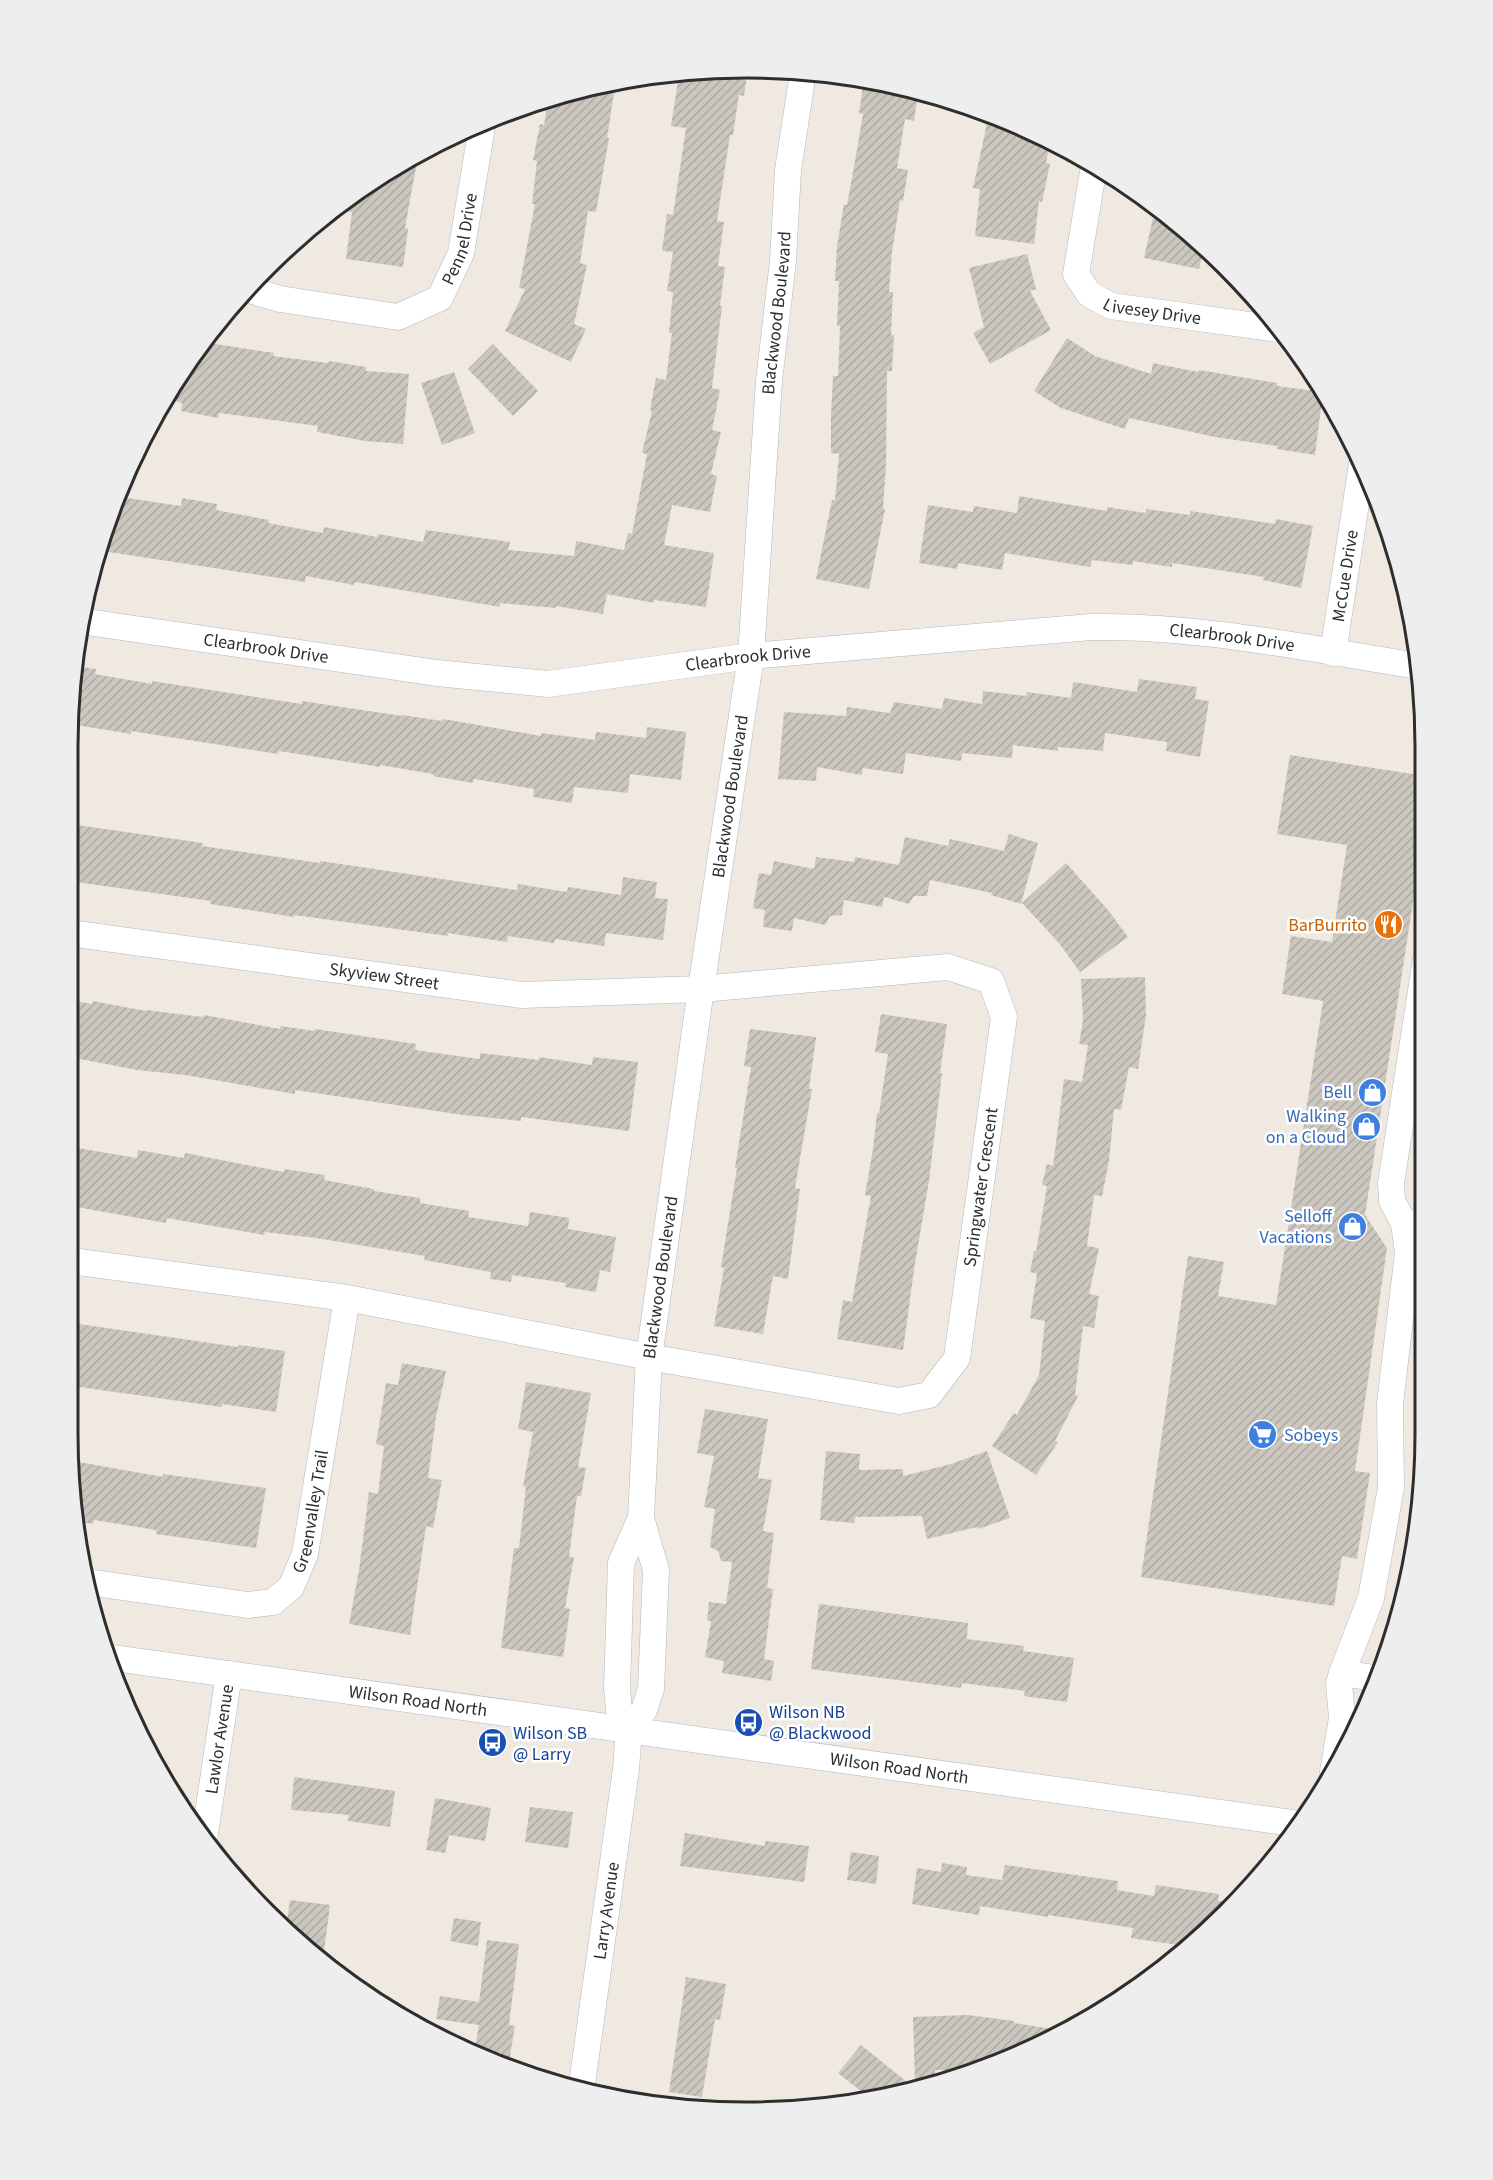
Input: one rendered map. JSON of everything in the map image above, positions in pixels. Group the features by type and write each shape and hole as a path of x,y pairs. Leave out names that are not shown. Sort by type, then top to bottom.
{"street":[{"name":"Blackwood Boulevard","path":"641,1518 621,1563 617,1688 619,1710 628,1730 644,1710 651,1689 656,1570 641,1518 649,1357 751,656 769,381 783,261 788,170 802,80"},
{"name":"Pennel Drive","path":"257,292 280,299 398,317 440,298 461,253 481,134"},
{"name":"Livesey Drive","path":"1092,175 1076,274 1089,294 1111,306 1267,327"},
{"name":"McCue Drive","path":"1333,653 1359,481"},
{"name":"Clearbrook Drive","path":"90,622 437,673 548,684 751,656 1091,627 1130,626 1227,637 1410,665"},
{"name":"Skyview Street","path":"78,934 522,995 701,989"},
{"name":"Springwater Crescent","path":"649,1357 899,1401 929,1395 957,1358 959,1347 1004,1017 991,981 948,967 701,989"},
{"path":"1338,1745 1342,1718 1339,1684 1371,1598 1391,1488 1390,1403 1408,1253 1415,1225 1392,1201 1391,1183 1415,1025"},
{"path":"78,1262 347,1298 649,1357"},
{"name":"Greenvalley Trail","path":"95,1583 248,1605 273,1602 291,1587 305,1554 347,1298"},
{"name":"Wilson Road North","path":"117,1659 1289,1823"},
{"path":"1342,1673 1369,1677"},
{"name":"Lawlor Avenue","path":"206,1826 229,1674"},
{"name":"Larry Avenue","path":"582,2081 626,1769 628,1730"}],"building":[{"path":"747,78 744,96 739,95 733,135 730,135 717,221 724,222 718,266 725,267 712,388 720,390 712,430 721,432 711,474 717,476 710,512 672,505 664,545 714,553 706,607 654,600 654,603 607,594 603,614 556,606 556,608 500,603 500,607 355,582 354,585 306,576 305,582 107,552 126,498 181,506 182,498 217,504 216,510 323,533 324,527 377,537 378,534 423,542 426,530 510,542 508,550 574,556 576,541 624,550 628,533 632,534 647,454 642,453 652,411 650,410 656,378 666,380 672,333 669,333 673,292 667,291 673,252 662,251 667,214 673,215 686,128 671,126 678,82"},
{"path":"863,89 917,100 914,121 905,119 897,168 908,170 903,201 900,200 889,292 893,292 891,335 894,335 892,371 887,371 883,509 885,509 869,589 816,579 832,500 835,500 839,454 831,453 831,412 833,376 838,376 840,326 837,326 839,281 835,281 837,247 863,114 859,113"},
{"path":"614,91 596,212 588,211 580,263 587,265 574,324 586,329 571,362 505,331 525,289 519,288 535,204 532,204 537,161 533,160 540,124 544,125 547,109"},
{"path":"987,123 1048,150 1046,163 1050,164 1042,202 1039,201 1034,244 975,236 980,189 973,188"},
{"path":"416,166 405,228 408,229 403,267 346,259 352,212 347,211"},
{"path":"1153,218 1202,258 1199,269 1144,258"},
{"path":"1027,254 1036,289 1030,291 1051,330 990,364 973,333 984,327 969,268"},
{"path":"1067,338 1095,356 1151,374 1153,363 1312,391 1321,406 1315,455 1277,449 1277,446 1215,437 1129,418 1125,429 1061,408 1034,391"},
{"path":"213,344 274,353 273,356 366,367 366,371 409,374 403,444 365,441 317,432 318,426 219,413 218,418 181,411 182,403 175,401"},
{"path":"493,344 538,391 513,416 468,369"},
{"path":"454,372 475,433 442,445 421,383"},
{"path":"1019,496 1107,511 1107,507 1146,513 1146,509 1190,515 1190,511 1275,524 1276,519 1313,526 1301,588 1263,580 1264,577 1172,563 1172,567 1133,561 1133,565 1092,560 1090,567 1005,553 1002,570 958,563 957,569 919,563 928,505 973,512 974,506 1017,513"},
{"path":"83,667 96,669 95,674 152,684 152,681 302,704 302,701 402,716 442,721 443,719 541,736 541,733 595,740 596,732 646,738 647,727 686,732 681,780 630,774 628,793 574,787 572,803 533,797 534,789 474,779 473,783 380,765 380,767 279,751 278,754 131,731 131,734 78,725"},
{"path":"1139,679 1197,687 1195,699 1209,701 1200,757 1166,751 1167,742 1105,733 1103,751 1058,747 1058,751 1013,745 1012,758 962,753 961,761 906,753 903,774 863,768 862,775 817,767 816,781 778,779 784,712 846,716 847,707 890,713 894,702 942,709 944,698 982,704 983,691 1026,696 1027,692 1071,698 1073,682 1137,692"},
{"path":"1290,755 1415,774 1415,889 1365,1215 1387,1248 1355,1471 1370,1473 1357,1559 1342,1556 1334,1606 1141,1577 1188,1256 1224,1262 1218,1296 1276,1305 1323,1001 1282,994 1291,936 1332,942 1347,845 1277,834"},
{"path":"78,825 203,843 202,846 517,890 518,884 567,892 568,887 621,895 623,877 657,882 655,898 668,899 663,940 606,933 604,946 555,939 554,943 508,936 507,942 448,933 448,936 294,915 294,917 210,904 211,901 78,882"},
{"path":"1009,834 1038,843 1021,904 991,895 992,893 930,880 927,896 914,896 909,904 884,897 882,907 844,900 842,915 830,916 825,925 794,918 792,931 763,927 765,910 753,908 759,873 771,875 774,861 814,869 816,857 854,862 855,857 899,865 905,837 948,846 950,839 1004,851"},
{"path":"1066,863 1108,910 1128,937 1080,972 1059,943 1022,903"},
{"path":"1145,977 1146,1015 1138,1069 1129,1067 1121,1110 1114,1109 1109,1161 1102,1196 1094,1195 1087,1246 1099,1248 1089,1294 1099,1296 1094,1328 1083,1326 1075,1395 1078,1396 1055,1441 1058,1442 1036,1475 992,1446 1014,1413 1017,1415 1039,1375 1045,1321 1030,1318 1037,1274 1030,1272 1034,1251 1036,1252 1047,1186 1042,1185 1047,1164 1053,1166 1064,1079 1082,1082 1088,1045 1079,1044 1083,1021 1081,979"},
{"path":"93,1001 146,1011 203,1017 204,1015 280,1029 281,1026 314,1031 315,1029 416,1044 415,1050 480,1059 480,1053 539,1060 539,1057 592,1065 593,1057 638,1062 629,1131 521,1117 521,1121 463,1115 295,1090 295,1094 185,1075 137,1070 78,1059 78,1002 92,1004"},
{"path":"881,1014 947,1024 929,1181 903,1350 837,1339 843,1300 852,1302 871,1196 865,1195 888,1054 875,1052"},
{"path":"750,1029 816,1037 809,1089 812,1089 795,1188 800,1189 788,1279 773,1276 763,1334 714,1326 751,1067 744,1066"},
{"path":"78,1148 137,1158 138,1150 184,1158 185,1153 284,1172 284,1169 325,1175 324,1180 420,1198 420,1203 469,1211 468,1217 528,1226 530,1212 569,1218 568,1229 616,1237 610,1272 600,1270 596,1292 565,1287 566,1283 512,1275 511,1282 490,1279 491,1272 424,1260 425,1256 316,1238 265,1232 264,1235 167,1218 166,1223 78,1207"},
{"path":"78,1324 238,1347 239,1345 285,1351 276,1412 222,1404 222,1407 78,1387"},
{"path":"402,1363 446,1371 436,1417 428,1478 442,1480 433,1528 426,1526 410,1635 349,1624 369,1492 378,1494 384,1446 376,1444 386,1383 398,1385"},
{"path":"526,1382 591,1393 578,1467 586,1468 581,1496 577,1496 569,1557 574,1557 565,1608 570,1609 563,1657 501,1648 514,1548 519,1548 526,1487 523,1486 533,1432 518,1429"},
{"path":"705,1409 768,1419 758,1478 772,1480 763,1531 774,1533 767,1588 773,1589 764,1659 774,1661 771,1681 722,1673 724,1661 705,1657 711,1621 707,1621 709,1602 726,1604 732,1562 721,1561 718,1551 710,1547 715,1509 704,1507 714,1456 697,1453"},
{"path":"826,1451 860,1454 859,1470 903,1469 903,1476 951,1464 987,1451 1010,1518 978,1529 977,1527 927,1539 922,1516 855,1517 854,1523 820,1520"},
{"path":"79,1462 163,1477 163,1474 266,1488 256,1548 156,1534 156,1530 94,1520 93,1524 84,1523"},
{"path":"819,1604 968,1623 967,1639 1024,1646 1023,1651 1074,1658 1067,1702 1024,1696 1025,1691 962,1683 961,1688 811,1669"},
{"path":"294,1777 395,1791 390,1827 348,1821 349,1815 291,1810"},
{"path":"435,1798 491,1808 485,1841 449,1835 445,1853 426,1850"},
{"path":"530,1807 573,1812 568,1848 525,1842"},
{"path":"685,1833 765,1846 765,1841 809,1846 804,1882 680,1866"},
{"path":"851,1852 879,1856 876,1884 847,1880"},
{"path":"942,1863 967,1867 966,1875 1002,1880 1005,1865 1118,1881 1117,1890 1154,1896 1156,1885 1219,1894 1218,1901 1223,1902 1176,1945 1131,1938 1133,1928 980,1906 979,1915 912,1904 917,1868 941,1872"},
{"path":"290,1900 330,1905 324,1951 306,1936 287,1919"},
{"path":"454,1918 481,1922 478,1946 450,1941"},
{"path":"487,1940 519,1944 509,2025 515,2026 510,2058 476,2044 479,2025 436,2019 440,1996 479,2002"},
{"path":"686,1977 726,1984 720,2020 715,2019 702,2097 669,2092"},
{"path":"968,2015 1050,2029 961,2067 950,2070 935,2070 935,2075 915,2080 913,2017"},
{"path":"861,2045 907,2082 861,2092 838,2073"}],"place":[{"name":"BarBurrito","path":"1388,925"},
{"name":"Bell","path":"1373,1092"},
{"name":"Walking on a Cloud","path":"1367,1126"},
{"name":"Selloff Vacations","path":"1353,1226"},
{"name":"Sobeys","path":"1263,1435"},
{"name":"Wilson NB @ Blackwood","path":"748,1722"},
{"name":"Wilson SB @ Larry","path":"492,1743"}]}
